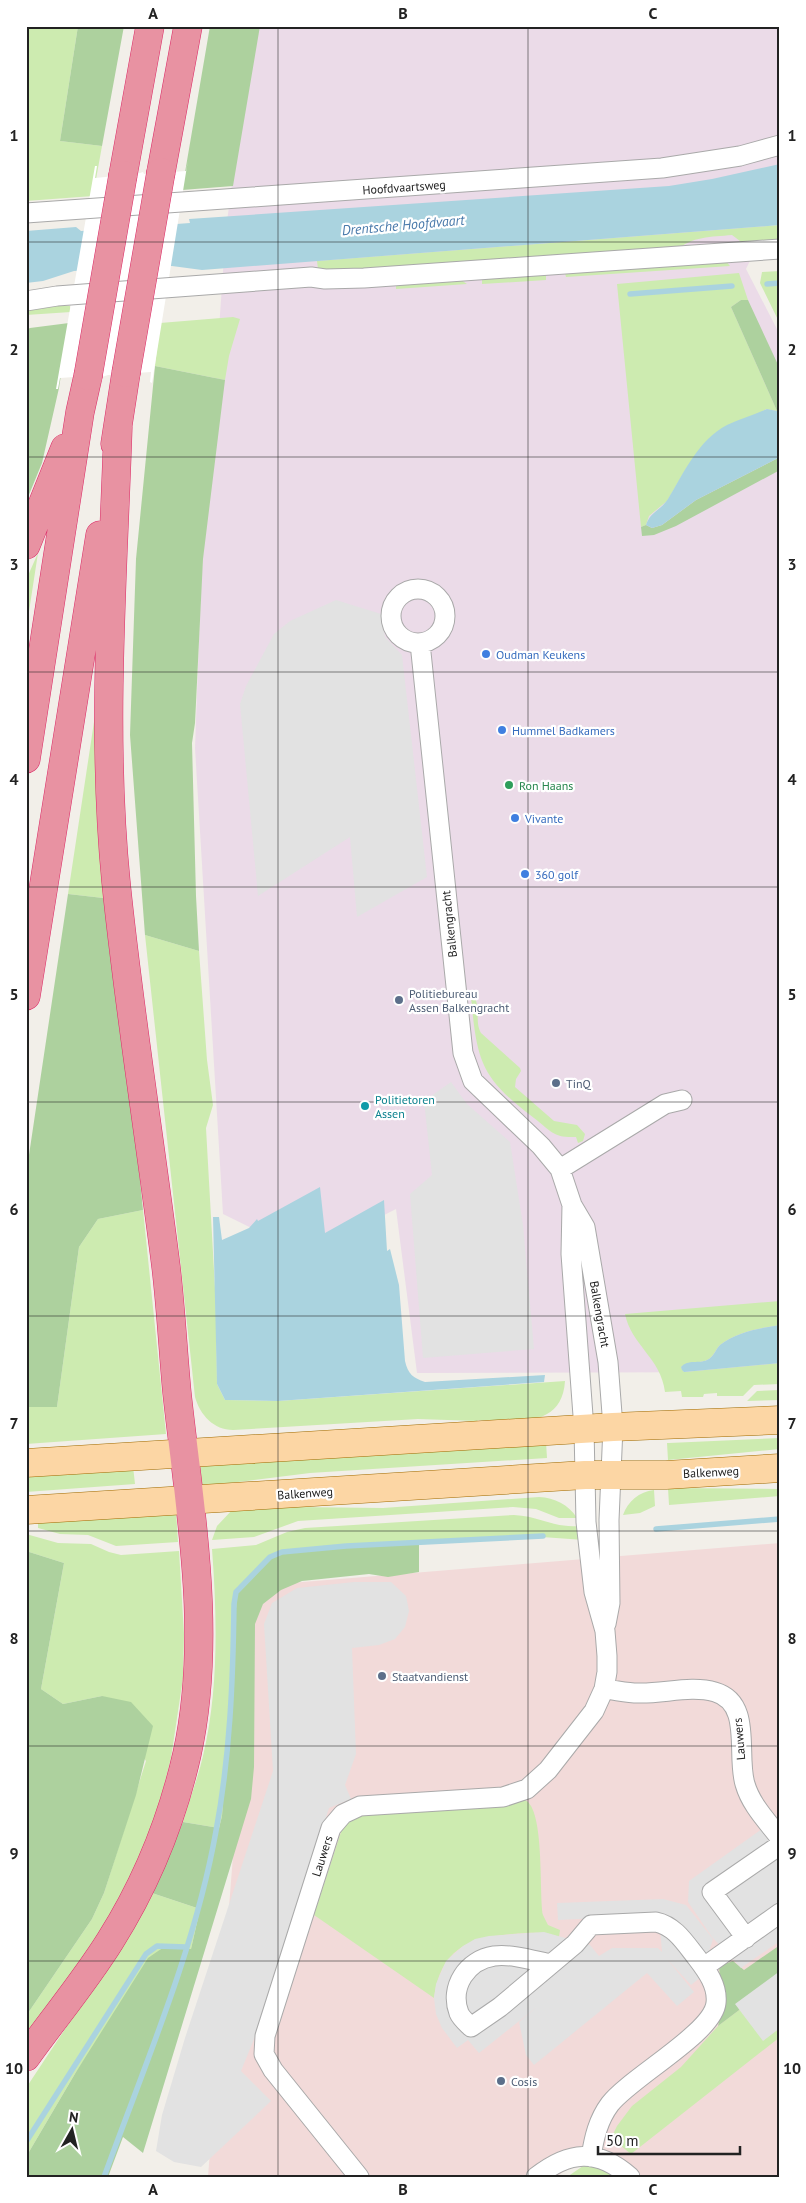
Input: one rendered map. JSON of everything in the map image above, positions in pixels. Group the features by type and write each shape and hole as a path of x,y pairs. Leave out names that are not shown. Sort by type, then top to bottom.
{"highway":[{"path":"26,759 80,412 150,26"},
{"path":"26,996 126,373 188,26"},
{"path":"26,545 44,496 80,412"},
{"path":"26,2057 108,1944 127,1913 159,1844 181,1778 191,1731 198,1663 198,1610 191,1500 184,1454 166,1270 116,880 109,778 118,427"}],"main road":[{"path":"26,1463 613,1427 780,1420"},
{"name":"Balkenweg","path":"26,1510 585,1475 666,1475 780,1468"}],"street":[{"name":"Hoofdvaartsweg","path":"26,213 662,168 740,156 780,145"},
{"path":"26,301 57,296 311,277 325,279 364,278 780,249"},
{"name":"Balkengracht","path":"420,643 463,1053 473,1081 542,1146 560,1169 572,1205 585,1227 608,1362 613,1427"},
{"path":"560,1169 665,1104 682,1100"},
{"name":"Balkengracht","path":"572,1205 571,1254 584,1429"},
{"path":"611,1475 613,1427"},
{"path":"584,1429 585,1475"},
{"name":"Lauwers","path":"585,1475 586,1522 594,1592 605,1631"},
{"name":"Lauwers","path":"359,2177 273,2070 264,2054 265,2036 331,1828 344,1814 360,1806 503,1797 527,1789 548,1770 594,1711 604,1689 607,1672 605,1631 610,1595 611,1475"},
{"name":"Lauwers","path":"604,1689 638,1693 704,1690 716,1692 725,1697 734,1706 738,1716 742,1772 750,1799 780,1838"},
{"path":"746,1938 712,1892 780,1845"},
{"path":"704,1967 780,1913"},
{"path":"551,1964 516,1956 492,1956 478,1961 463,1974 456,1990 459,2015 471,2027 500,2007 575,1944 591,1926 656,1922 665,1924 673,1929 704,1967 715,1986 716,2004 704,2025 624,2090 610,2104 599,2122 594,2137 591,2157"},
{"path":"536,2177 552,2164 566,2158 591,2157 616,2166 630,2177"}],"shaded area":[{"path":"253,26 780,26 780,199 746,269 780,335 780,1372 417,1373 396,1209 306,1255 223,1214 195,748 201,585 226,229"},
{"path":"336,600 381,614 385,637 402,655 427,877 357,917 350,837 258,896 240,704 246,686 274,634 290,621"},
{"path":"451,1082 467,1104 510,1142 523,1225 534,1349 423,1358 410,1194 432,1175 424,1101"},
{"path":"780,1543 780,2177 598,2177 575,2164 556,2177 208,2177 254,1586"},
{"path":"354,1582 391,1582 406,1596 409,1611 405,1627 395,1639 379,1645 352,1648 356,1754 345,1785 351,1799 329,1808 254,2039 241,2071 271,2101 201,2167 174,2162 156,2151 162,2115 185,2038 273,1771 264,1624 272,1603 297,1588"},
{"path":"780,1816 780,1941 741,1968 712,1937 688,1902 689,1881"},
{"path":"663,1899 686,1905 713,1939 701,1977 691,1985 667,1959 694,1992 677,2006 647,1973 534,2065 526,2055 519,2022 538,2006 479,2053 468,2040 457,2048 442,2028 436,2014 434,1998 436,1984 446,1961 463,1946 475,1939 489,1936 544,1932 590,1945 599,1956 612,1948 658,1948 662,1952 659,1915 558,1920 557,1903"},
{"path":"780,1971 780,2028 763,2041 735,2004"}],"green space":[{"path":"26,26 78,26 60,141 102,146 93,196 26,201"},
{"path":"78,26 124,26 102,146 60,141"},
{"path":"210,26 260,26 233,186 182,190"},
{"path":"780,225 780,242 744,244 732,235 717,236 689,242 676,251 333,273 318,269 317,261"},
{"path":"726,261 730,266 566,277 565,273"},
{"path":"780,271 780,324 760,283 762,272"},
{"path":"739,273 748,300 741,300 731,307 777,411 766,409 687,467 667,501 649,516 646,525 641,527 617,284"},
{"path":"546,274 546,280 482,284 482,278"},
{"path":"461,280 467,284 396,289 396,285"},
{"path":"741,300 748,300 780,369 780,413 777,411 731,307"},
{"path":"70,306 71,312 26,315 26,307"},
{"path":"233,317 240,319 229,356 225,380 155,366 160,323"},
{"path":"69,323 59,388 42,463 26,502 26,330"},
{"path":"155,366 225,380 203,559 195,723 192,743 199,951 145,935 130,735 136,559"},
{"path":"780,457 780,470 676,526 654,535 642,536 641,527 646,525 652,528 662,525 696,500"},
{"path":"38,553 26,631 26,580"},
{"path":"102,669 112,899 68,894"},
{"path":"68,894 112,899 143,1210 98,1219 79,1247 57,1407 26,1407 26,1175"},
{"path":"145,935 199,951 207,1060 213,1105 206,1128 216,1306 217,1384 225,1400 278,1401 565,1381 562,1397 555,1408 545,1415 520,1421 418,1419 233,1430 214,1424 204,1415 195,1397"},
{"path":"471,997 475,998 478,1025 481,1033 520,1068 521,1071 516,1079 515,1087 554,1121 577,1125 585,1134 583,1141 578,1143 576,1137 558,1135 549,1130 516,1104 492,1079 485,1067 476,1038"},
{"path":"143,1210 166,1434 26,1444 26,1407 57,1407 79,1247 98,1219"},
{"path":"780,1301 780,1325 756,1329 733,1337 720,1345 709,1359 681,1367 684,1372 780,1363 780,1384 754,1385 743,1396 717,1396 717,1393 704,1394 703,1397 682,1397 681,1391 665,1392 658,1370 633,1334 625,1314"},
{"path":"780,1390 780,1400 747,1401 757,1391"},
{"path":"780,1438 780,1449 668,1460 667,1443"},
{"path":"546,1442 547,1458 310,1473 199,1487 197,1464"},
{"path":"133,1466 135,1484 26,1492 26,1475"},
{"path":"668,1488 780,1489 780,1496 669,1505"},
{"path":"654,1490 655,1506 640,1513 623,1515 628,1505 635,1498"},
{"path":"539,1497 561,1503 570,1509 577,1518 559,1518 536,1509 513,1507 298,1521 254,1537 212,1540 217,1526 233,1509 294,1507 383,1508"},
{"path":"176,1511 178,1542 116,1546 88,1535 60,1534 38,1528 38,1520"},
{"path":"514,1515 531,1517 554,1524 579,1526 584,1540 542,1537 273,1553 237,1594 222,1816 219,1828 183,1822 203,1756 212,1705 216,1626 212,1549 256,1545 287,1532 305,1528"},
{"path":"26,1534 58,1543 91,1544 121,1555 179,1551 184,1634 183,1678 171,1758 145,1847 106,1926 26,2044 26,2016 92,1919 104,1893 146,1761 102,1696 63,1704 41,1689 64,1563 26,1551"},
{"path":"419,1543 419,1572 388,1577 369,1574 302,1581 281,1590 263,1604 255,1624 254,1767 251,1799 143,2153 123,2137 108,2177 26,2177 26,2157 76,2072 148,1958 161,1949 191,1949 200,1909 152,1893 183,1822 219,1828 222,1816 237,1594 274,1553"},
{"path":"26,1551 64,1563 41,1689 63,1704 102,1696 131,1702 153,1726 136,1795 104,1893 92,1919 26,2016"},
{"path":"525,1800 531,1807 536,1819 540,1853 543,1915 548,1925 560,1930 559,1937 541,1933 512,1934 470,1943 450,1957 437,1982 434,1998 314,1915 341,1832 346,1823 363,1815 501,1806"},
{"path":"152,1893 200,1909 191,1949 161,1949 76,2072 26,2157 26,2088 118,1949"},
{"path":"780,1945 780,1979 718,2026 722,2008 719,1966 733,1961 744,1970"},
{"path":"780,1979 780,2037 631,2154 611,2138 617,2126 632,2106 681,2067 718,2026"},
{"path":"583,2166 595,2166 617,2177 567,2177"}],"water":[{"name":"Drentsche Hoofdvaart","path":"780,164 780,225 202,270 172,266 74,271 43,281 26,283 26,231 76,227 81,231 190,223 189,219 669,186"},
{"path":"767,409 780,413 780,457 696,500 662,525 652,528 646,525 650,517 668,499 686,468 708,439 727,425"},
{"path":"320,1187 325,1233 384,1200 387,1251 390,1249 399,1285 405,1361 412,1375 425,1382 545,1375 544,1382 278,1401 225,1400 217,1384 213,1217 219,1217 222,1240 249,1228 257,1219 258,1221"},
{"path":"780,1325 780,1363 684,1372 682,1370 681,1367 687,1363 709,1359 720,1345 733,1337 756,1329"}],"pier":[{"path":"188,160 152,383 150,382 151,372 102,377 102,375 60,378 58,389 56,389 95,166 97,166 95,178 143,172 144,174 186,171"}],"waterway":[{"path":"767,284 780,283"},
{"path":"630,294 732,286"},
{"path":"656,1529 780,1519"},
{"path":"104,2177 168,2006 207,1875 221,1803 228,1747 236,1592 270,1557 282,1552 346,1546 543,1536"},
{"path":"26,2142 146,1954 157,1946 186,1947"}],"place":[{"name":"Oudman Keukens","path":"486,654"},
{"name":"Hummel Badkamers","path":"502,730"},
{"name":"Ron Haans","path":"509,785"},
{"name":"Vivante","path":"515,818"},
{"name":"360 golf","path":"525,874"},
{"name":"Politiebureau Assen Balkengracht","path":"399,1000"},
{"name":"TinQ","path":"556,1083"},
{"name":"Politietoren Assen","path":"365,1106"},
{"name":"Staatvandienst","path":"382,1676"},
{"name":"Cosis","path":"501,2081"}]}
